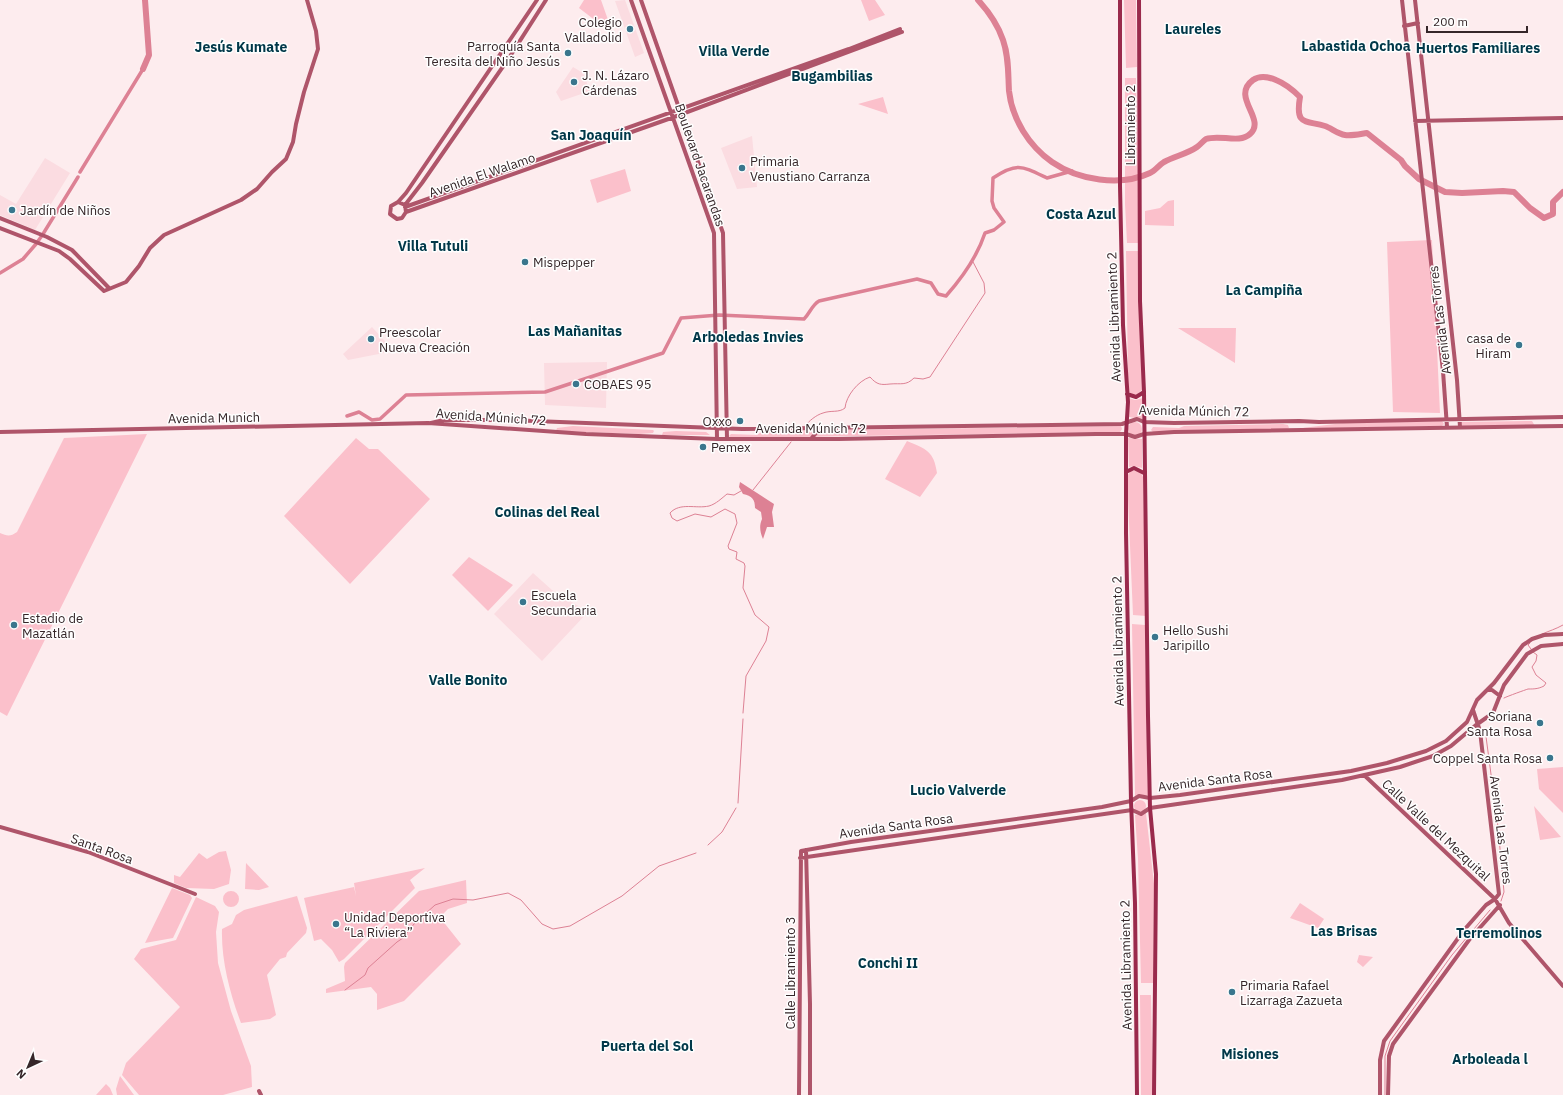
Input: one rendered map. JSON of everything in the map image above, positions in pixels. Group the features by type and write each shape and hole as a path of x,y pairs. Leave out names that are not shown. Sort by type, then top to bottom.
{"main road":[{"name":"Libramiento 2","path":"1120,0 1120,186"},
{"name":"Libramiento 2","path":"1139,0 1141,250"},
{"name":"Avenida Libramiento 2","path":"1120,186 1127,394 1126,472 1131,801 1135,903 1138,1095"},
{"name":"Avenida Libramiento 2","path":"1141,250 1140,300 1144,392 1150,808 1156,874 1154,1095"},
{"path":"1127,394 1136,397 1144,392"},
{"path":"1126,472 1134,468 1138,468 1144,473"}],"street":[{"path":"0,228 59,251 76,264 104,291 126,282 140,266 150,248 164,235 241,200 257,189 286,159 293,142 304,92 318,49 316,31 307,0"},
{"path":"537,0 398,202 391,206 391,215 395,218 400,218 406,212 405,206 422,184 505,64 546,0"},
{"name":"Boulevard Jacarandas","path":"631,0 674,117 714,233 717,439"},
{"name":"Boulevard Jacarandas","path":"641,0 718,214 723,233 727,439"},
{"name":"Avenida Las Torres","path":"1402,0 1447,427"},
{"name":"Avenida Las Torres","path":"1415,0 1460,427"},
{"path":"1404,26 1418,23"},
{"name":"Avenida El Walamo","path":"405,206 901,31 674,117 406,212"},
{"path":"1415,122 1563,118"},
{"path":"398,202 405,206"},
{"path":"0,218 47,237 72,250 109,288"},
{"name":"Avenida Múnich 72","path":"428,423 444,420 507,420 716,429 819,429 1126,423 1137,419 1144,422 1319,422 1563,417"},
{"path":"507,420 511,429"},
{"name":"Avenida Múnich 72","path":"428,423 586,434 717,439 1126,434 1135,437 1144,434 1447,427 1563,426"},
{"name":"Avenida Munich","path":"0,432 428,423"},
{"path":"806,428 809,439"},
{"path":"809,439 819,429"},
{"name":"Avenida Santa Rosa","path":"800,851 1102,807 1131,801 1139,796 1150,798 1180,795 1337,773 1394,761 1422,753 1446,741 1467,722 1477,700 1527,642 1544,635 1563,634"},
{"name":"Avenida Santa Rosa","path":"800,858 1132,810 1141,814 1150,808 1342,780 1400,767 1434,756 1451,746 1478,723 1493,714 1504,685 1527,654 1541,646 1563,644"},
{"path":"1487,690 1492,690 1500,696"},
{"path":"1473,710 1478,723"},
{"name":"Avenida Las Torres","path":"1478,723 1499,892 1499,895 1495,899 1500,905 1509,923 1563,986"},
{"name":"Calle Valle del Mezquital","path":"1364,775 1495,899"},
{"name":"Santa Rosa","path":"0,827 88,852 196,894"},
{"name":"Calle Libramiento 3","path":"806,850 810,1095"},
{"name":"Calle Libramiento 3","path":"799,1095 800,851"},
{"path":"1380,1095 1380,1060 1384,1041 1464,930 1486,905 1495,899"},
{"path":"1388,1095 1389,1056 1393,1044 1469,940 1500,905"}],"shaded area":[{"path":"584,0 601,0 613,34 579,8"},
{"name":"Colegio Valladolid","path":"625,0 644,53 635,57 615,1"},
{"path":"861,0 875,0 885,15 869,21"},
{"path":"1124,0 1136,0 1137,67 1126,68"},
{"name":"J. N. Lázaro Cárdenas","path":"573,67 583,73 590,91 561,101 556,92"},
{"path":"1125,78 1136,78 1140,243 1127,243 1125,204"},
{"path":"883,97 888,114 858,104"},
{"name":"Primaria Venustiano Carranza","path":"752,136 757,187 737,189 721,148"},
{"path":"45,158 70,173 35,230 0,215 0,195 16,204"},
{"path":"625,169 631,191 597,203 590,180"},
{"path":"1174,200 1174,226 1145,225 1145,211 1160,208 1168,201"},
{"path":"1432,240 1440,413 1393,412 1387,242"},
{"path":"1126,251 1138,251 1143,389 1135,396 1129,392"},
{"name":"Preescolar Nueva Creación","path":"372,327 394,351 348,360 343,354"},
{"path":"1178,328 1236,328 1235,363"},
{"name":"COBAES 95","path":"607,362 606,408 545,405 544,363"},
{"path":"1129,398 1135,400 1143,398 1142,419 1129,417"},
{"path":"1442,421 1444,424 1442,426 1302,429 1343,423"},
{"path":"1532,421 1535,426 1462,426 1461,422"},
{"path":"1135,422 1140,424 1142,429 1140,434 1135,436 1130,434 1128,429 1130,424"},
{"path":"1288,425 1289,428 1154,433 1151,430 1153,427 1179,428 1184,426"},
{"path":"573,426 654,431 653,433 640,434 556,431 557,428"},
{"path":"1121,426 1122,429 1120,432 731,438 729,436 731,434 757,435 763,431"},
{"path":"663,432 706,432 710,435 662,435"},
{"path":"147,434 7,716 0,712 0,533 8,536 17,532 64,438"},
{"path":"356,438 369,449 378,449 430,499 350,584 284,516"},
{"path":"1128,438 1142,439 1142,468 1134,466 1129,467"},
{"path":"907,441 928,452 934,460 936,466 937,473 920,497 885,479"},
{"path":"1135,470 1141,473 1143,477 1146,616 1133,615 1127,476 1131,471"},
{"path":"740,482 774,504 772,512 774,527 767,527 763,539 760,529 762,519 761,512 755,508 752,498 743,494 739,487"},
{"path":"469,557 513,585 488,611 452,575"},
{"path":"533,573 552,590 588,612 542,661 494,614"},
{"path":"1132,624 1145,625 1148,795 1135,796"},
{"path":"1563,767 1563,813 1539,789 1537,769"},
{"path":"1138,800 1142,800 1146,806 1142,812 1138,812 1134,808 1134,804"},
{"path":"1534,806 1561,837 1540,840"},
{"path":"1146,813 1154,884 1153,983 1141,983 1138,859 1135,815"},
{"path":"226,851 231,870 229,884 214,889 186,888 174,883 174,875 180,877 199,853 207,859 219,852"},
{"path":"246,863 269,887 259,890 245,889"},
{"path":"425,868 410,880 415,888 344,959 339,962 332,950 321,939 314,941 304,898 354,887 356,896 354,883"},
{"path":"466,880 467,903 448,909 442,915 442,920 461,944 404,1001 377,1010 377,994 371,987 326,993 326,989 345,981 345,963 419,891"},
{"path":"172,888 190,895 192,898 173,938 145,943"},
{"path":"231,891 237,893 239,899 237,905 231,907 225,905 223,899 225,893"},
{"path":"297,896 307,928 306,933 287,953 286,957 280,959 267,975 276,1015 270,1019 241,1023 227,977 223,953 222,929 232,924 236,915 244,910"},
{"path":"196,897 215,906 219,912 216,932 218,963 231,1011 251,1066 252,1087 223,1095 139,1095 122,1075 126,1063 180,1007 134,959 141,949 176,940"},
{"path":"1300,903 1324,919 1318,928 1290,918"},
{"path":"1359,955 1373,957 1363,967 1357,962"},
{"path":"1140,995 1151,995 1153,1095 1141,1095"},
{"path":"120,1076 134,1095 117,1095 116,1089"},
{"path":"106,1084 110,1088 113,1095 96,1095"}],"waterway":[{"path":"143,69 149,55 145,0"},
{"path":"978,0 986,9 999,29 1005,46 1009,91 1018,122 1029,140 1044,156 1062,168 1074,173 1100,180 1126,180 1152,172 1164,162 1193,149 1206,139 1235,139 1246,137 1254,128 1252,115 1246,101 1245,94 1247,87 1256,78 1264,77 1283,83 1300,97 1299,113 1303,120 1325,126 1345,135 1367,133 1401,160 1405,166 1419,179 1445,192 1514,192 1530,208 1544,218 1553,214 1553,202 1563,192"},
{"path":"80,172 143,69"},
{"path":"347,416 359,412 372,420 380,419 406,395 545,392 663,353 681,318 719,315 804,319 819,301 917,279 931,283 938,294 946,296 968,267 978,250 985,233 994,230 1004,222 994,208 992,201 993,178 1014,168 1025,169 1047,178 1072,171"},
{"path":"43,234 78,177"},
{"path":"38,241 41,237"},
{"path":"0,273 23,259 36,244"},
{"path":"805,426 813,418 820,414 845,408 850,394 857,385 870,377 879,384 903,384 914,378 923,379 930,377 985,293 984,283 972,260"},
{"path":"753,490 791,442"},
{"path":"741,491 734,495 727,494 709,506 683,507 670,513 672,518 677,521 695,514 711,517 725,509 735,514 737,523 728,546 729,549 737,552 736,559 744,563 743,588 755,615 769,627 766,641 746,676 743,713"},
{"path":"1542,634 1563,625"},
{"path":"1530,643 1528,645 1531,649"},
{"path":"1504,698 1528,689 1540,688 1546,683 1536,675 1532,667 1536,661 1537,655 1533,652"},
{"path":"738,803 743,719"},
{"path":"1485,729 1498,827 1504,892 1501,901"},
{"path":"708,845 722,832 736,808"},
{"path":"345,990 365,975 368,968 403,938 414,924 435,905 453,899 473,900 508,893 521,900 542,924 553,929 570,926 622,896 659,866 696,853"},
{"path":"1385,1095 1385,1056 1390,1041 1452,955 1490,910"}],"place":[{"name":"Colegio Valladolid","path":"630,29"},
{"name":"Parroquía Santa Teresita del Niño Jesús","path":"568,53"},
{"name":"J. N. Lázaro Cárdenas","path":"574,82"},
{"name":"Primaria Venustiano Carranza","path":"742,168"},
{"name":"Jardín de Niños","path":"12,210"},
{"name":"Mispepper","path":"525,262"},
{"name":"Preescolar Nueva Creación","path":"371,339"},
{"name":"casa de Hiram","path":"1519,345"},
{"name":"COBAES 95","path":"576,384"},
{"name":"Oxxo","path":"740,421"},
{"name":"Pemex","path":"703,447"},
{"name":"Escuela Secundaria","path":"523,602"},
{"name":"Estadio de Mazatlán","path":"14,625"},
{"name":"Hello Sushi Jaripillo","path":"1155,637"},
{"name":"Soriana Santa Rosa","path":"1540,723"},
{"name":"Coppel Santa Rosa","path":"1550,758"},
{"name":"Unidad Deportiva “La Riviera”","path":"336,924"},
{"name":"Primaria Rafael Lizarraga Zazueta","path":"1232,992"}],"district":[{"name":"Laureles","path":"1193,29"},
{"name":"Labastida Ochoa","path":"1356,46"},
{"name":"Jesús Kumate","path":"241,47"},
{"name":"Huertos Familiares","path":"1478,48"},
{"name":"Villa Verde","path":"734,51"},
{"name":"Bugambilias","path":"832,76"},
{"name":"San Joaquín","path":"591,135"},
{"name":"Costa Azul","path":"1081,214"},
{"name":"Villa Tutuli","path":"433,246"},
{"name":"La Campiña","path":"1264,290"},
{"name":"Las Mañanitas","path":"575,331"},
{"name":"Arboledas Invies","path":"748,337"},
{"name":"Colinas del Real","path":"547,512"},
{"name":"Valle Bonito","path":"468,680"},
{"name":"Lucio Valverde","path":"958,790"},
{"name":"Las Brisas","path":"1344,931"},
{"name":"Terremolinos","path":"1499,933"},
{"name":"Conchi II","path":"888,963"},
{"name":"Puerta del Sol","path":"647,1046"},
{"name":"Misiones","path":"1250,1054"},
{"name":"Arboleada l","path":"1490,1059"}]}
